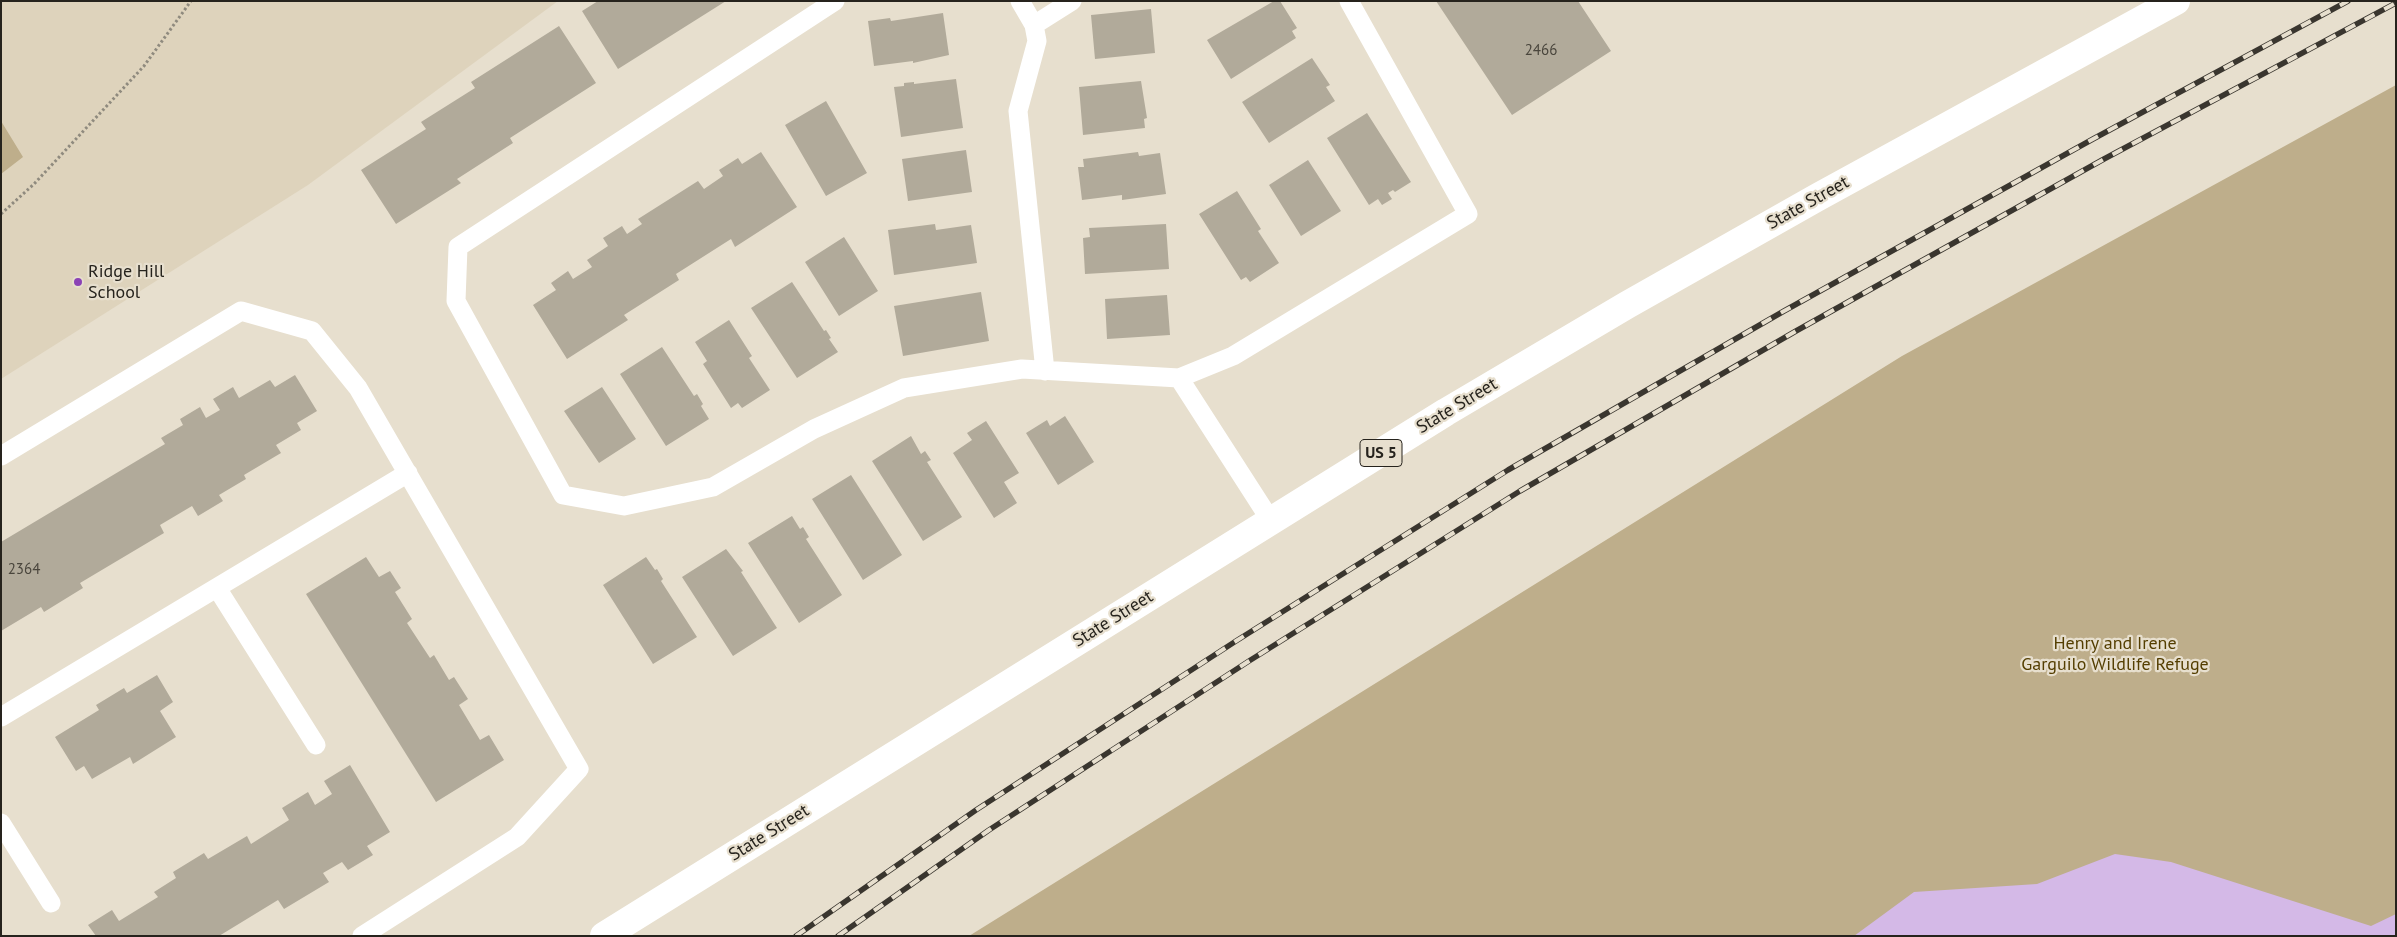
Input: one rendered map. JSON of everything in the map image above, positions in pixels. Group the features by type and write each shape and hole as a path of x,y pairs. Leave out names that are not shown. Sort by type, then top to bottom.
{"main road":[{"name":"State Street","path":"604,936 1446,412 1627,305 1818,197 2176,1"}],"lane":[{"path":"835,1 458,247 456,301 563,495 624,506 713,487 814,429 904,388 1022,369 1180,378 1233,356 1468,214 1349,1"},
{"path":"1020,1 1034,25 1037,41 1018,111 1045,371"},
{"path":"1034,25 1072,1"},
{"path":"1,456 241,311 312,332 358,388 579,769 518,837 362,936"},
{"path":"1180,378 1271,521"},
{"path":"1,717 408,473"},
{"path":"217,588 316,745"},
{"path":"1,823 51,903"}],"path":[{"path":"1,214 34,184 144,66 191,1"}],"shaded area":[{"name":"Ridge Hill School","path":"1,1 558,1 308,185 1,379"},
{"path":"2115,854 2171,862 2371,926 2396,914 2396,936 1854,936 1914,892 2037,884"}],"green space":[{"name":"Henry and Irene Garguilo Wildlife Refuge","path":"2396,85 2396,936 969,936 1902,356"},
{"path":"1,121 23,157 1,174"}],"building":[{"path":"598,1 726,1 618,69 582,11"},
{"path":"1274,1 1280,1 1297,28 1292,31 1296,38 1231,79 1207,40"},
{"path":"1436,1 1578,1 1611,51 1512,115"},
{"path":"1151,9 1155,53 1095,59 1091,15"},
{"path":"943,13 949,55 913,63 913,61 874,66 868,21 890,18 891,21"},
{"path":"559,26 596,83 510,138 513,143 457,179 461,183 396,224 361,170 426,129 421,122 475,88 471,82"},
{"path":"1312,58 1330,85 1326,87 1335,101 1269,143 1242,102"},
{"path":"956,79 963,128 901,137 894,87 904,86 904,83 914,82 914,84"},
{"path":"1141,81 1147,118 1144,119 1145,128 1083,135 1079,87"},
{"path":"826,101 867,173 826,196 785,125"},
{"path":"1367,113 1411,182 1395,192 1393,190 1388,193 1392,199 1382,205 1378,199 1369,205 1327,138"},
{"path":"966,150 972,192 908,201 902,159"},
{"path":"761,152 797,207 735,247 731,239 676,274 679,280 624,315 628,320 567,359 533,305 556,290 551,283 568,271 573,279 592,267 587,260 608,246 603,238 622,226 627,234 642,224 638,219 698,181 704,189 723,176 719,170 738,158 742,164"},
{"path":"1138,152 1139,156 1160,153 1166,194 1122,200 1122,195 1082,200 1078,167 1084,167 1083,159"},
{"path":"1308,160 1341,211 1301,236 1269,185"},
{"path":"1237,191 1261,229 1258,231 1279,263 1250,282 1246,277 1241,280 1199,214"},
{"path":"935,224 936,230 971,225 977,263 894,275 888,230"},
{"path":"1166,224 1169,269 1085,274 1083,238 1090,237 1089,228"},
{"path":"844,237 878,291 839,316 805,262"},
{"path":"792,282 824,331 826,330 831,338 829,339 838,352 797,378 751,308"},
{"path":"981,292 989,341 903,356 894,306"},
{"path":"1167,295 1170,335 1107,339 1105,299"},
{"path":"729,320 752,356 749,358 770,390 742,408 738,403 731,408 703,364 707,361 695,342"},
{"path":"662,347 694,396 697,394 703,404 701,406 709,419 666,446 620,374"},
{"path":"295,375 317,411 297,423 301,430 276,445 281,453 244,475 246,479 219,495 223,501 198,516 192,506 160,525 164,533 80,583 83,588 44,612 41,607 1,631 1,542 165,444 161,438 183,425 180,419 200,407 206,418 220,410 213,399 233,387 239,398 270,380 275,387"},
{"path":"602,387 636,439 599,463 564,411"},
{"path":"1065,416 1094,462 1058,485 1026,433 1047,420 1050,426"},
{"path":"986,421 1019,473 1004,482 1017,503 994,518 953,453 972,440 967,433"},
{"path":"911,436 921,454 925,451 931,460 927,462 962,517 923,541 872,461"},
{"path":"851,475 902,555 863,580 812,499"},
{"path":"792,516 800,529 803,527 809,537 806,539 842,595 799,623 748,543"},
{"path":"726,549 743,571 741,572 777,628 733,656 682,577"},
{"path":"366,557 379,577 390,571 401,588 395,592 412,619 407,623 430,658 434,655 449,680 454,677 468,699 459,705 480,740 489,735 504,760 436,802 306,594"},
{"path":"646,557 655,570 657,569 663,579 661,581 697,637 653,664 603,585"},
{"path":"157,675 173,702 160,711 176,737 133,764 130,757 92,779 84,766 76,771 55,737 99,710 96,705 124,688 127,693"},
{"path":"350,765 390,832 367,846 373,855 348,870 342,862 323,873 329,882 284,909 278,900 219,936 96,936 88,925 112,910 119,921 158,897 154,892 176,878 173,872 204,853 208,859 247,836 251,844 289,820 282,808 308,792 315,805 332,794 324,781"}],"railway":[{"path":"796,936 976,810 1236,641 1508,470 1784,311 2093,139 2348,1"},
{"path":"838,936 989,830 1249,661 1520,491 1796,331 2104,159 2396,3"}],"place":[{"name":"Ridge Hill School","path":"78,282"}]}
